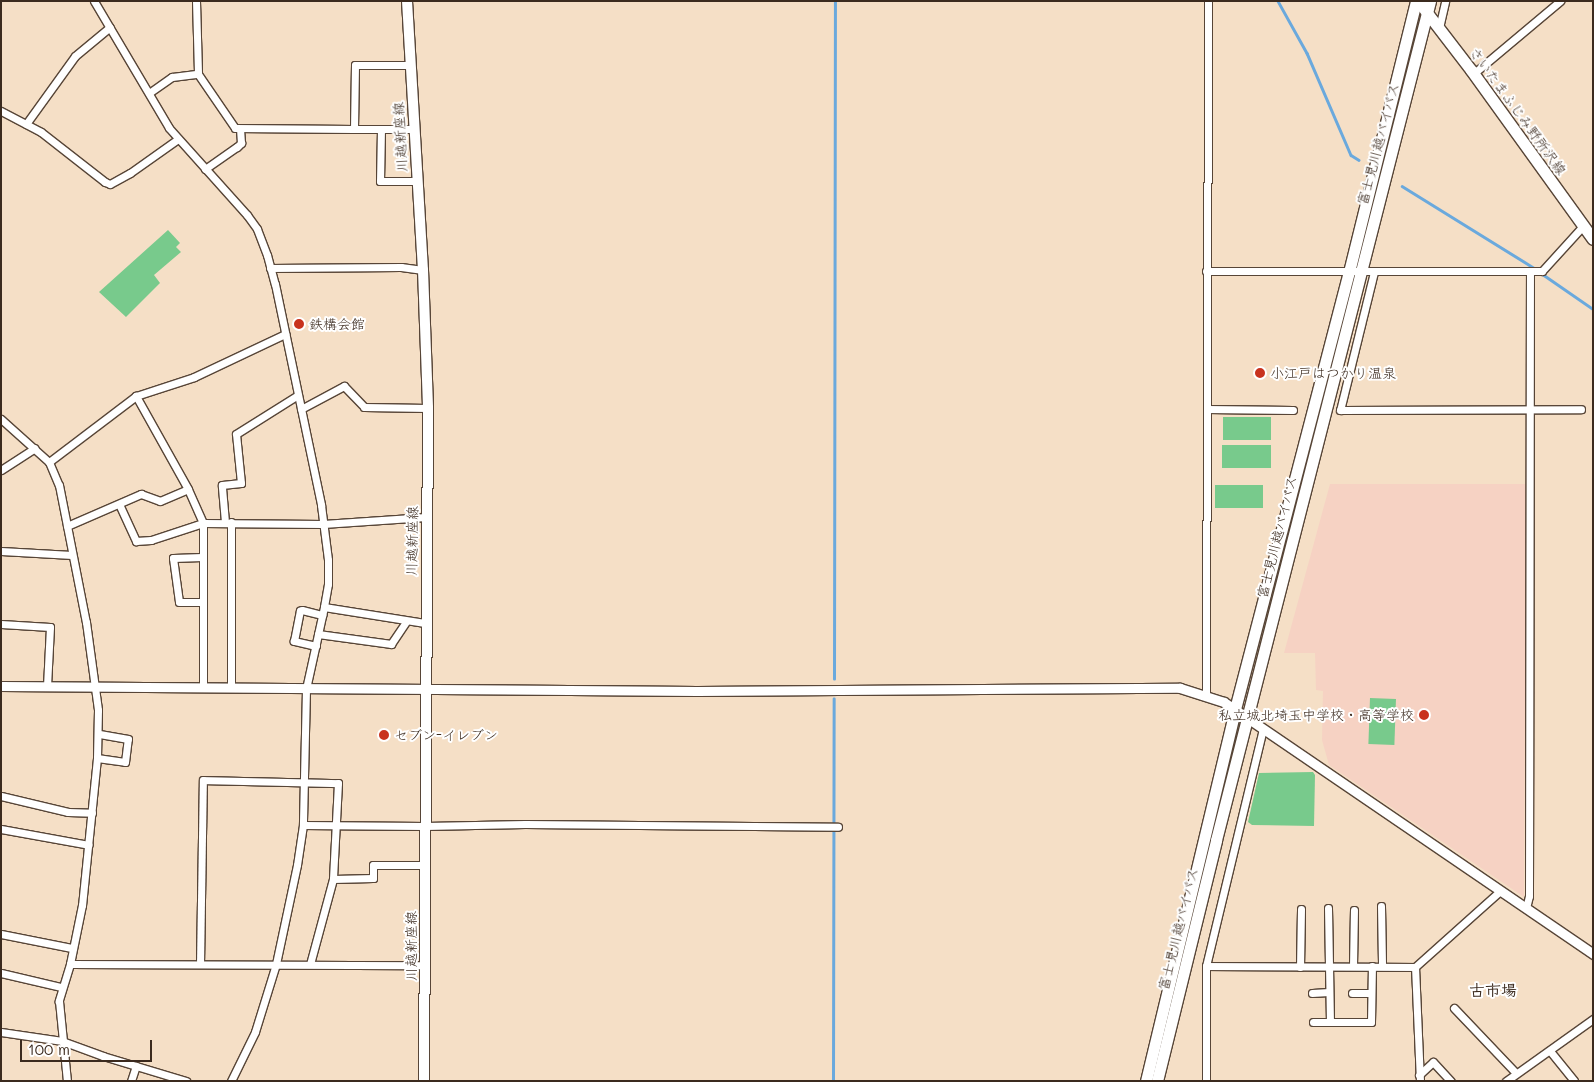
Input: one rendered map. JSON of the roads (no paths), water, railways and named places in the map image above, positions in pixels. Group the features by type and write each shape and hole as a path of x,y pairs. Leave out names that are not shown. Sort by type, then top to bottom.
{"main road":[{"name":"川越新座線","path":"407,1 423,270 428,408 425,623 424,1081"},
{"name":"さいたまふじみ野所沢線","path":"1417,1 1439,28 1593,238"},
{"name":"富士見川越バイパス","path":"1157,1081 1187,955 1248,719 1417,1"},
{"name":"富士見川越バイパス","path":"1146,1081 1235,710 1354,272 1428,14 1430,1"}],"street":[{"path":"94,1 178,139 247,215 257,229 270,268 285,334 324,524 328,560 324,607 306,689 303,825 297,865 276,964 255,1032 231,1081"},
{"path":"196,1 198,74 235,128 240,130 414,129"},
{"path":"1206,695 1208,1"},
{"path":"1439,28 1445,1"},
{"path":"1473,74 1560,1"},
{"path":"26,124 79,52 110,27"},
{"path":"354,129 355,65 410,65"},
{"path":"149,93 172,77 198,74"},
{"path":"1,111 64,148 105,182 110,184 130,173 178,139"},
{"path":"381,129 380,182 417,181"},
{"path":"205,169 241,143 240,130"},
{"path":"1206,271 1542,271 1583,226"},
{"path":"270,268 401,267 423,270"},
{"path":"1526,908 1529,896 1527,829 1531,410 1530,271"},
{"path":"1374,272 1340,410 1581,409"},
{"path":"49,462 136,396 194,377 285,334"},
{"path":"301,409 344,386 364,407 428,408"},
{"path":"231,688 228,522 222,485 241,483 236,434 298,395"},
{"path":"136,396 188,489 203,523 203,688"},
{"path":"1207,409 1293,410"},
{"path":"1,419 49,462 59,485 86,622 95,687 99,734 89,845 82,904 70,964 61,987 59,1001 62,1041 68,1080"},
{"path":"1,470 35,448"},
{"path":"67,526 141,494 160,501 188,489"},
{"path":"119,504 136,541 151,540 203,523 324,524 426,517"},
{"path":"1,551 72,555"},
{"path":"202,557 173,558 179,602 202,602"},
{"path":"324,607 406,622 425,623"},
{"path":"316,646 294,641 300,611 322,615"},
{"path":"318,634 391,644 406,622"},
{"path":"1,624 50,627 47,686"},
{"path":"1,686 697,691 1180,688 1206,695 1235,710 1593,954"},
{"path":"1206,1081 1206,966 1263,729"},
{"path":"97,758 125,762 128,739 99,734"},
{"path":"200,964 203,780 338,783 333,878 310,964"},
{"path":"1,796 68,812 92,813"},
{"path":"303,825 335,827 525,824 838,827"},
{"path":"1,828 89,845"},
{"path":"333,878 372,878 373,865 425,865"},
{"path":"1206,966 1415,967 1501,890"},
{"path":"1381,906 1382,966"},
{"path":"1300,967 1301,908"},
{"path":"1328,908 1330,1021"},
{"path":"1354,910 1354,966"},
{"path":"1,934 72,948"},
{"path":"70,964 425,965"},
{"path":"1313,1022 1371,1022 1372,966"},
{"path":"1415,967 1419,1078"},
{"path":"1,973 61,987"},
{"path":"1312,993 1329,992"},
{"path":"1352,993 1371,993"},
{"path":"1454,1008 1516,1074"},
{"path":"1506,1081 1593,1019"},
{"path":"1,1032 62,1041 186,1081"},
{"path":"1550,1051 1574,1081"},
{"path":"1419,1078 1433,1062 1452,1081"},
{"path":"131,1081 136,1066"}],"waterway":[{"path":"834,679 835,1"},
{"path":"1278,1 1307,53 1351,155 1359,160"},
{"path":"1402,186 1534,268"},
{"path":"1541,273 1593,309"},
{"path":"833,1081 834,699"}],"place":[{"name":"鉄構会館","path":"299,324"},
{"name":"小江戸はつかり温泉","path":"1260,373"},
{"name":"私立城北埼玉中学校・高等学校","path":"1424,715"},
{"name":"セブン-イレブン","path":"384,735"}],"district":[{"name":"古市場","path":"1493,990"}]}
